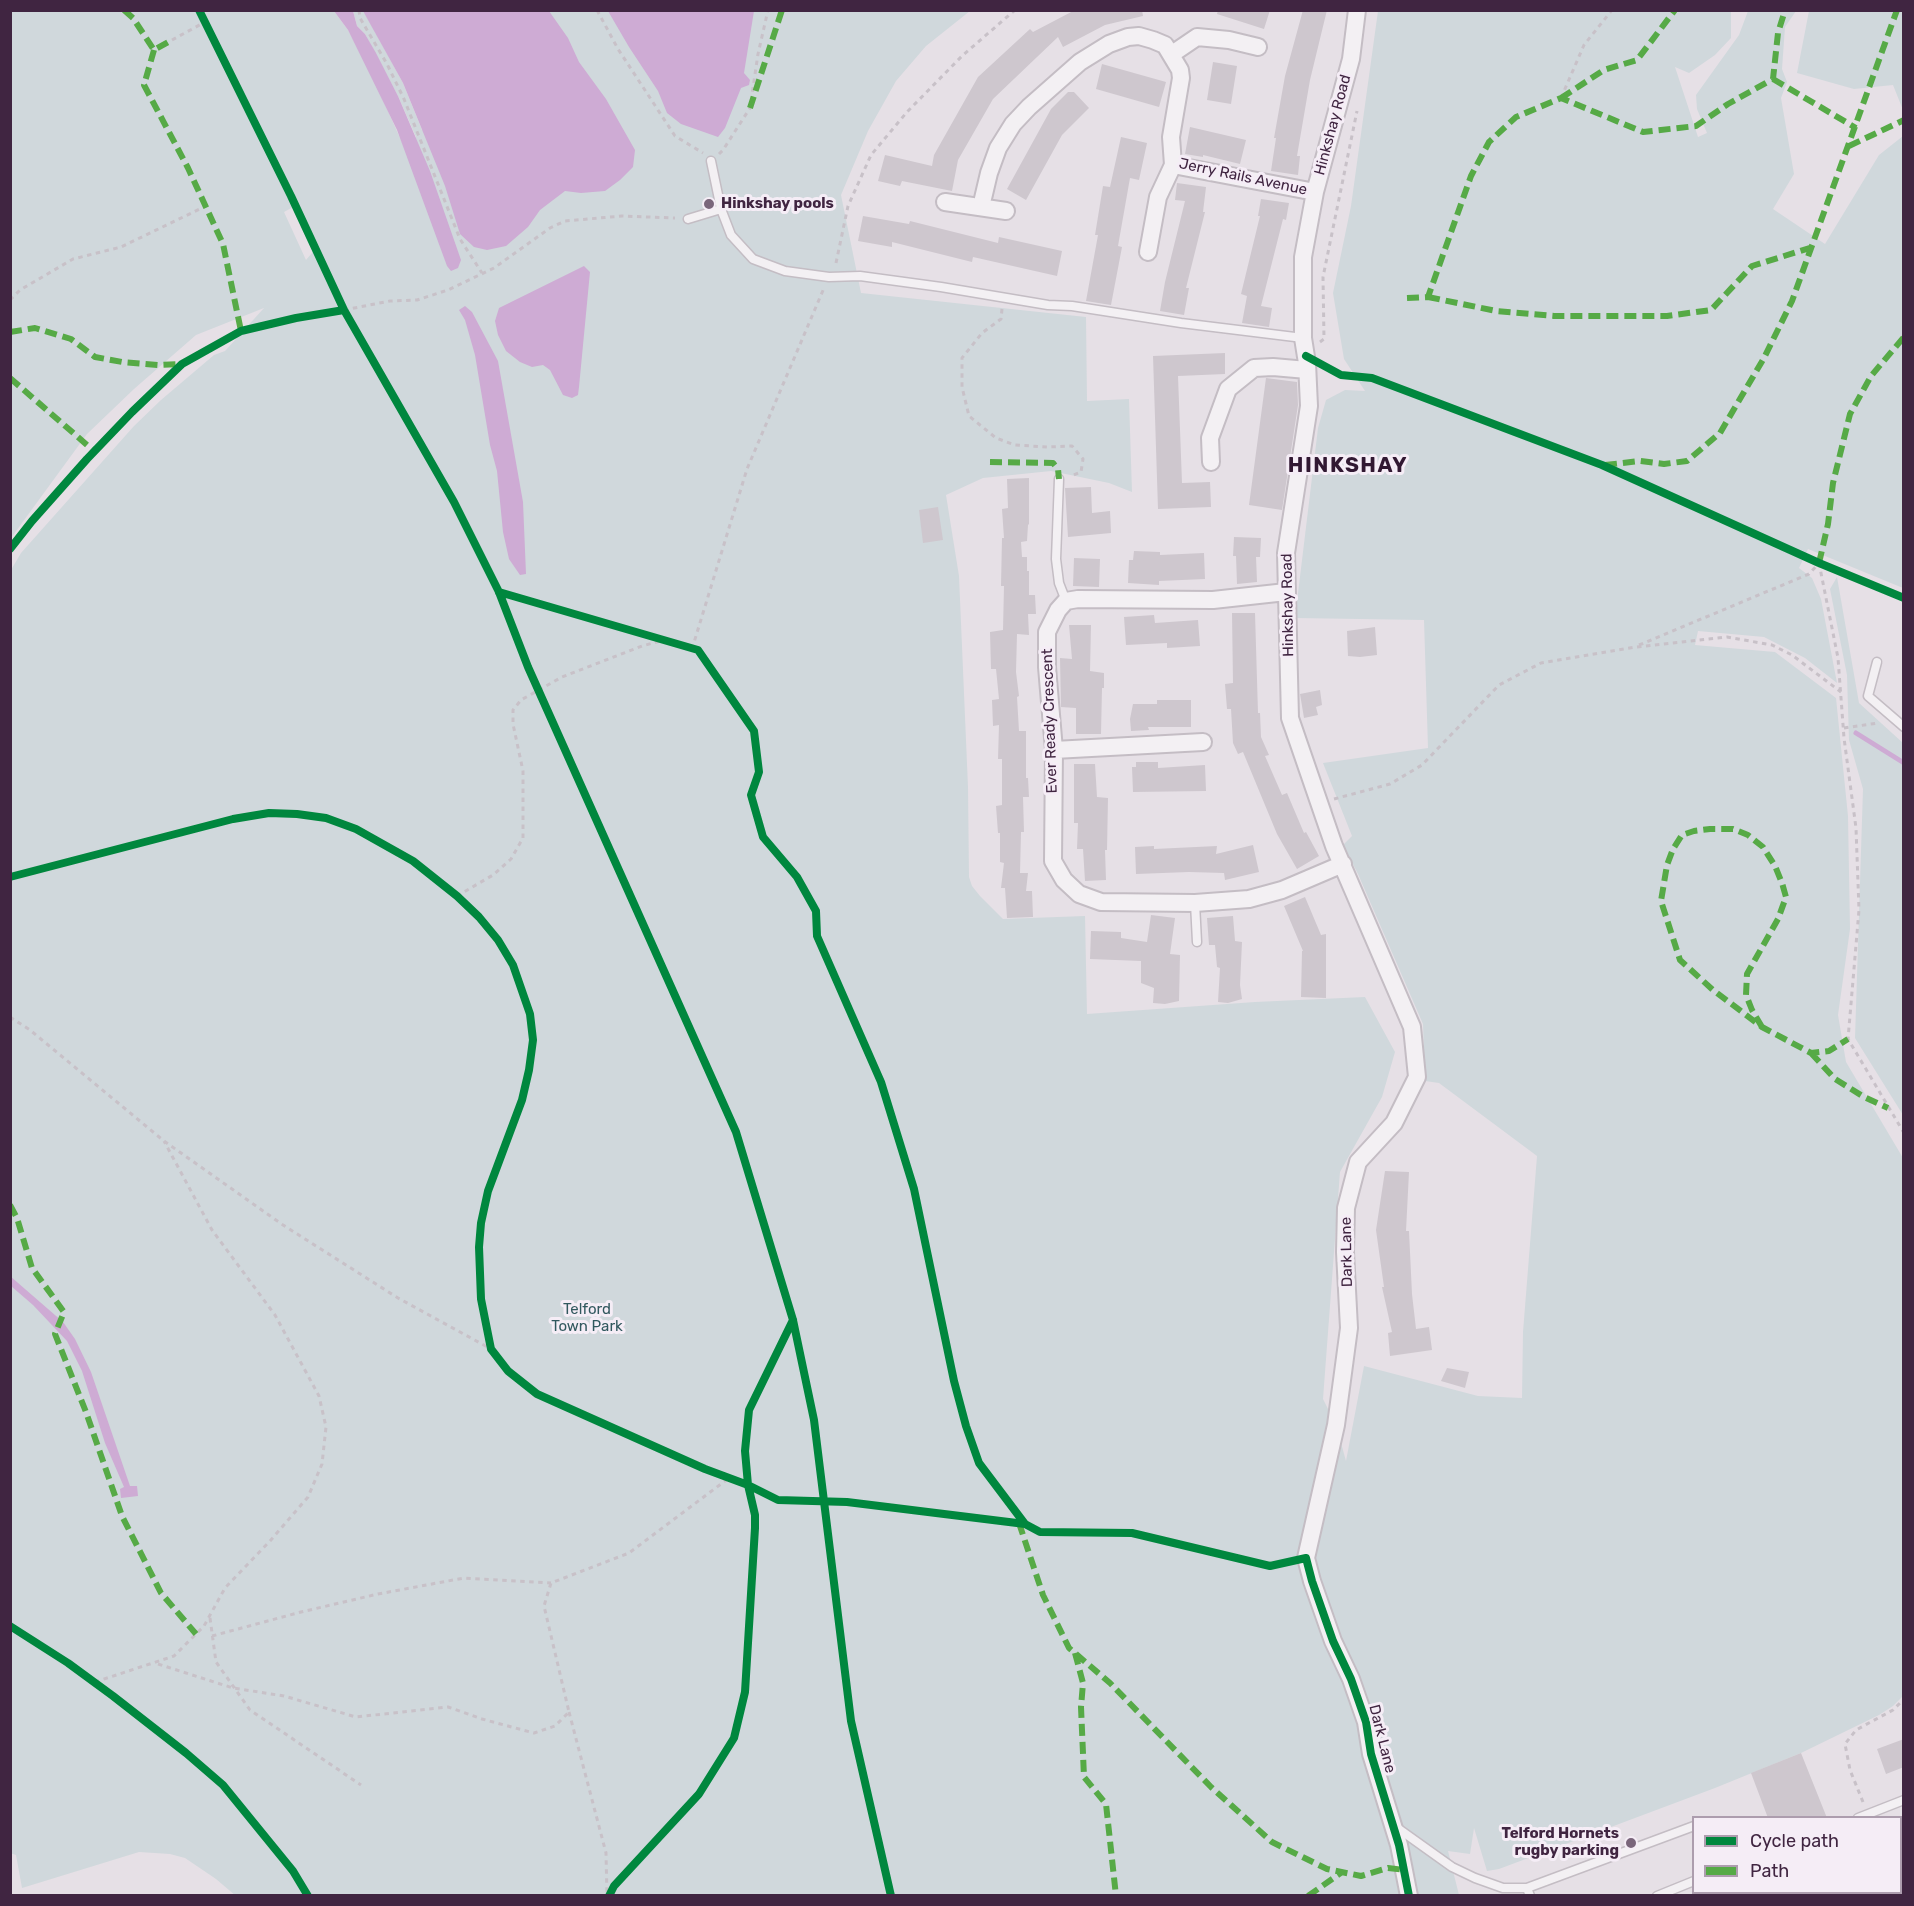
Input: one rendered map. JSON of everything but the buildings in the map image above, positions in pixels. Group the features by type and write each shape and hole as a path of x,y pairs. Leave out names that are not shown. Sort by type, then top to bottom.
{"street":[{"name":"Hinkshay Road","path":"1357,10 1352,59 1315,192 1303,257 1303,338 1309,406 1286,553 1290,718 1342,864 1412,1027 1417,1077"},
{"path":"981,207 998,148 1013,124 1051,86 1080,62 1109,44 1139,36 1165,45 1172,54 1197,37 1229,40 1258,47"},
{"name":"Jerry Rails Avenue","path":"1172,54 1180,70 1181,78 1171,138 1173,165 1315,192"},
{"path":"1148,252 1158,197 1173,165"},
{"path":"945,202 1006,211"},
{"path":"1211,462 1210,438 1228,389 1254,368 1306,363"},
{"path":"1066,601 1078,599 1213,600 1286,592"},
{"name":"Ever Ready Crescent","path":"1066,601 1058,610 1047,632 1047,667 1054,750 1053,861 1064,880 1079,894 1101,902 1195,903 1250,899 1282,890 1342,864"},
{"path":"1054,750 1203,742"},
{"name":"Dark Lane","path":"1408,1896 1401,1854 1371,1754 1366,1722 1351,1679 1333,1641 1306,1558 1336,1425 1349,1328 1345,1252 1346,1208 1358,1162 1395,1123 1417,1077"}],"lane":[{"path":"711,161 721,209 731,235 753,259 785,271 829,277 860,276 1004,298 1303,338"},
{"path":"688,219 721,209"},
{"path":"1059,479 1056,559 1059,583 1066,601"},
{"path":"1877,662 1869,696 1904,727"},
{"path":"1195,903 1197,942"},
{"path":"1863,1816 1904,1800"},
{"path":"1394,1826 1452,1867 1503,1888 1529,1892 1692,1827"},
{"path":"1657,1896 1692,1882"}],"path":[{"path":"359,10 360,18 404,99 460,238 482,273"},
{"path":"597,10 618,49 675,136 698,149 711,161 723,150 750,108 758,54 768,10"},
{"path":"682,646 695,650 747,469 834,270 848,206 871,154 907,112 962,56 1015,10"},
{"path":"1561,98 1584,45 1612,10"},
{"path":"171,40 205,22"},
{"path":"1306,363 1324,339 1323,277 1359,101"},
{"path":"10,300 20,290 73,259 121,247 206,207"},
{"path":"334,312 390,300 417,300 448,290 504,261 550,228 565,221 622,216 688,219"},
{"path":"1004,298 1001,319 982,333 962,358 962,387 969,416 996,438 1016,445 1072,446 1083,459 1081,472 1059,479"},
{"path":"339,300 350,320"},
{"path":"1808,558 1829,568"},
{"path":"1636,647 1809,574 1819,563"},
{"path":"1819,563 1838,658 1856,828 1859,910 1848,1039 1904,1133"},
{"path":"642,634 673,643"},
{"path":"1319,803 1390,784 1422,765 1499,685 1542,663 1636,647 1727,637 1772,645 1792,655 1841,692"},
{"path":"457,896 493,875 511,859 523,838 523,771 513,724 513,710 522,700 562,678 642,646 664,640"},
{"path":"535,682 540,693"},
{"path":"1844,728 1876,723 1885,724"},
{"path":"448,889 464,903"},
{"path":"10,1017 30,1030 164,1141 282,1225 398,1298 491,1349 497,1357"},
{"path":"95,1682 174,1656 204,1626 225,1588 270,1542 308,1497 322,1464 326,1427 319,1396 275,1315 212,1230 164,1141"},
{"path":"489,1339 491,1349"},
{"path":"212,1636 378,1594 464,1578 551,1583 629,1552 725,1477 739,1481"},
{"path":"551,1583 544,1606 568,1712 606,1853 608,1896"},
{"path":"209,1616 216,1662 250,1710 361,1785"},
{"path":"158,1664 233,1689 284,1696 357,1717 448,1707 482,1719 534,1732 555,1726 568,1712"},
{"path":"86,1676 104,1689"},
{"path":"1868,1814 1850,1770 1845,1744 1856,1730 1893,1710 1904,1699"},
{"path":"608,1896 614,1886"}],"green space":[{"name":"Telford Town Park","path":"10,11 334,11 348,30 370,71 405,149 416,137 398,96 365,34 357,26 353,11 363,11 367,17 403,83 422,130 529,11 970,11 926,46 896,81 868,131 841,195 861,293 1086,317 1087,401 1129,399 1132,492 1109,483 1051,471 983,478 946,495 959,576 968,787 969,877 972,886 980,896 1003,919 1085,916 1087,1014 1365,997 1395,1052 1382,1097 1340,1172 1323,1399 1336,1425 1346,1461 1364,1366 1478,1396 1522,1398 1523,1332 1537,1156 1439,1083 1425,1081 1423,1024 1358,874 1343,845 1352,836 1323,763 1428,748 1424,620 1295,618 1318,428 1326,400 1345,390 1365,391 1344,359 1333,293 1351,206 1378,11 1731,11 1731,38 1715,55 1689,73 1675,67 1698,137 1707,133 1697,109 1696,95 1739,35 1748,11 1796,11 1785,27 1782,69 1787,82 1781,98 1794,174 1773,209 1825,244 1879,155 1903,136 1903,588 1808,549 1799,568 1812,578 1821,599 1837,683 1805,658 1764,637 1698,631 1695,645 1775,652 1836,698 1848,816 1850,929 1838,1015 1846,1062 1903,1158 1903,1696 1879,1715 1801,1753 1715,1788 1499,1869 1487,1871 1474,1828 1470,1854 1448,1851 1459,1895 236,1896 185,1858 170,1854 139,1852 22,1888 16,1855 10,1853 11,570 21,553 134,426 214,355 225,351 264,308 196,335 134,389 87,434 11,538","holes":["295,206 317,247 306,260 284,212"]},
{"path":"1809,11 1903,11 1903,110 1893,85 1854,89 1797,73"},
{"path":"1837,577 1859,703 1903,743 1903,1115 1855,1038 1863,789 1849,740 1847,675 1830,589"},
{"path":"1902,1836 1903,1895 1727,1895 1902,1894"}],"shaded area":[{"path":"334,11 353,11 357,26 365,34 398,96 430,171 461,260 458,268 451,271 447,266 397,130 348,30"},
{"path":"363,11 549,11 568,38 579,62 606,99 635,150 633,167 605,191 581,193 565,191 540,210 528,227 506,246 487,250 474,247 460,234 445,186 403,83"},
{"path":"608,11 754,11 744,73 750,80 749,85 741,88 725,128 718,137 681,124 667,113 658,91"},
{"path":"584,266 590,272 578,395 572,398 563,395 550,370 543,365 532,367 520,362 506,351 498,335 495,321 499,308"},
{"path":"465,306 472,312 498,361 523,502 526,574 520,575 509,559 503,532 497,471 490,445 475,355 465,320 459,310"},
{"path":"10,1276 63,1322 75,1339 91,1372 130,1486 137,1486 138,1496 121,1498 120,1489 124,1487 105,1443 82,1371 67,1341 33,1305 11,1286"}],"waterway":[{"path":"1856,733 1904,763"}],"marked path":[{"path":"124,10 133,18 154,50 172,40"},
{"path":"750,108 782,10"},
{"path":"1561,98 1604,70 1637,60 1675,10"},
{"path":"1407,298 1428,297 1471,176 1489,142 1516,117 1561,98 1643,132 1696,126 1728,104 1773,79 1778,33 1785,10"},
{"path":"1605,465 1640,461 1664,464 1687,461 1720,433 1764,358 1792,301 1897,10"},
{"path":"154,50 144,85 188,168 223,244 241,331"},
{"path":"1773,79 1856,128"},
{"path":"1849,146 1904,120"},
{"path":"1428,297 1496,311 1554,316 1667,316 1711,310 1752,266 1813,247"},
{"path":"10,332 35,328 71,339 95,357 158,365 182,364"},
{"path":"1819,563 1828,524 1833,483 1850,414 1871,376 1904,337"},
{"path":"10,378 94,451"},
{"path":"990,462 1053,463 1058,469 1059,479"},
{"path":"1762,1027 1746,995 1747,974 1778,919 1786,897 1775,866 1763,847 1748,835 1733,829 1710,829 1682,835 1667,865 1661,901 1680,960 1713,990 1762,1027 1811,1053 1829,1051 1848,1039"},
{"path":"1811,1053 1835,1079 1864,1097 1888,1108"},
{"path":"10,1205 17,1218 32,1268 64,1312 55,1334 86,1412 122,1516 161,1593 196,1634"},
{"path":"1019,1523 1043,1595 1069,1648 1110,1683 1211,1787 1272,1842 1327,1869 1361,1876 1388,1868 1405,1870"},
{"path":"1075,1653 1083,1683 1081,1707 1084,1777 1106,1804 1116,1896"},
{"path":"1308,1896 1342,1872"}],"cycle path":[{"path":"199,10 291,196 344,310 454,502 499,592 528,667 736,1132 793,1320 814,1420 851,1721 891,1896"},
{"path":"10,549 87,459 182,364 241,331 344,310"},
{"path":"1306,356 1341,375 1372,378 1602,465 1819,563 1904,598"},
{"path":"499,592 698,650 754,731 759,772 751,795 763,837 797,877 816,911 817,936 881,1082 914,1189 954,1381 966,1426 979,1463 1025,1524"},
{"path":"10,877 233,819 269,813 326,818 356,829 413,861 457,896 498,940 513,965 530,1014 533,1040 529,1070 522,1100 488,1191 481,1223 479,1247 481,1299 491,1349 508,1371 537,1394 778,1500 847,1502 1025,1524 1040,1532 1132,1533 1270,1566 1306,1558 1333,1641 1351,1679 1366,1722 1371,1754 1399,1845 1409,1896"},
{"path":"609,1896 614,1886 699,1794 734,1738 745,1692 755,1528 745,1451 749,1410 793,1320"},
{"path":"10,1626 68,1663 113,1696 223,1785 293,1871 308,1896"}],"place":[{"name":"Hinkshay pools","path":"709,204"},
{"name":"Telford Hornets rugby parking","path":"1631,1843"}],"district":[{"name":"HINKSHAY","path":"1348,466"}]}
